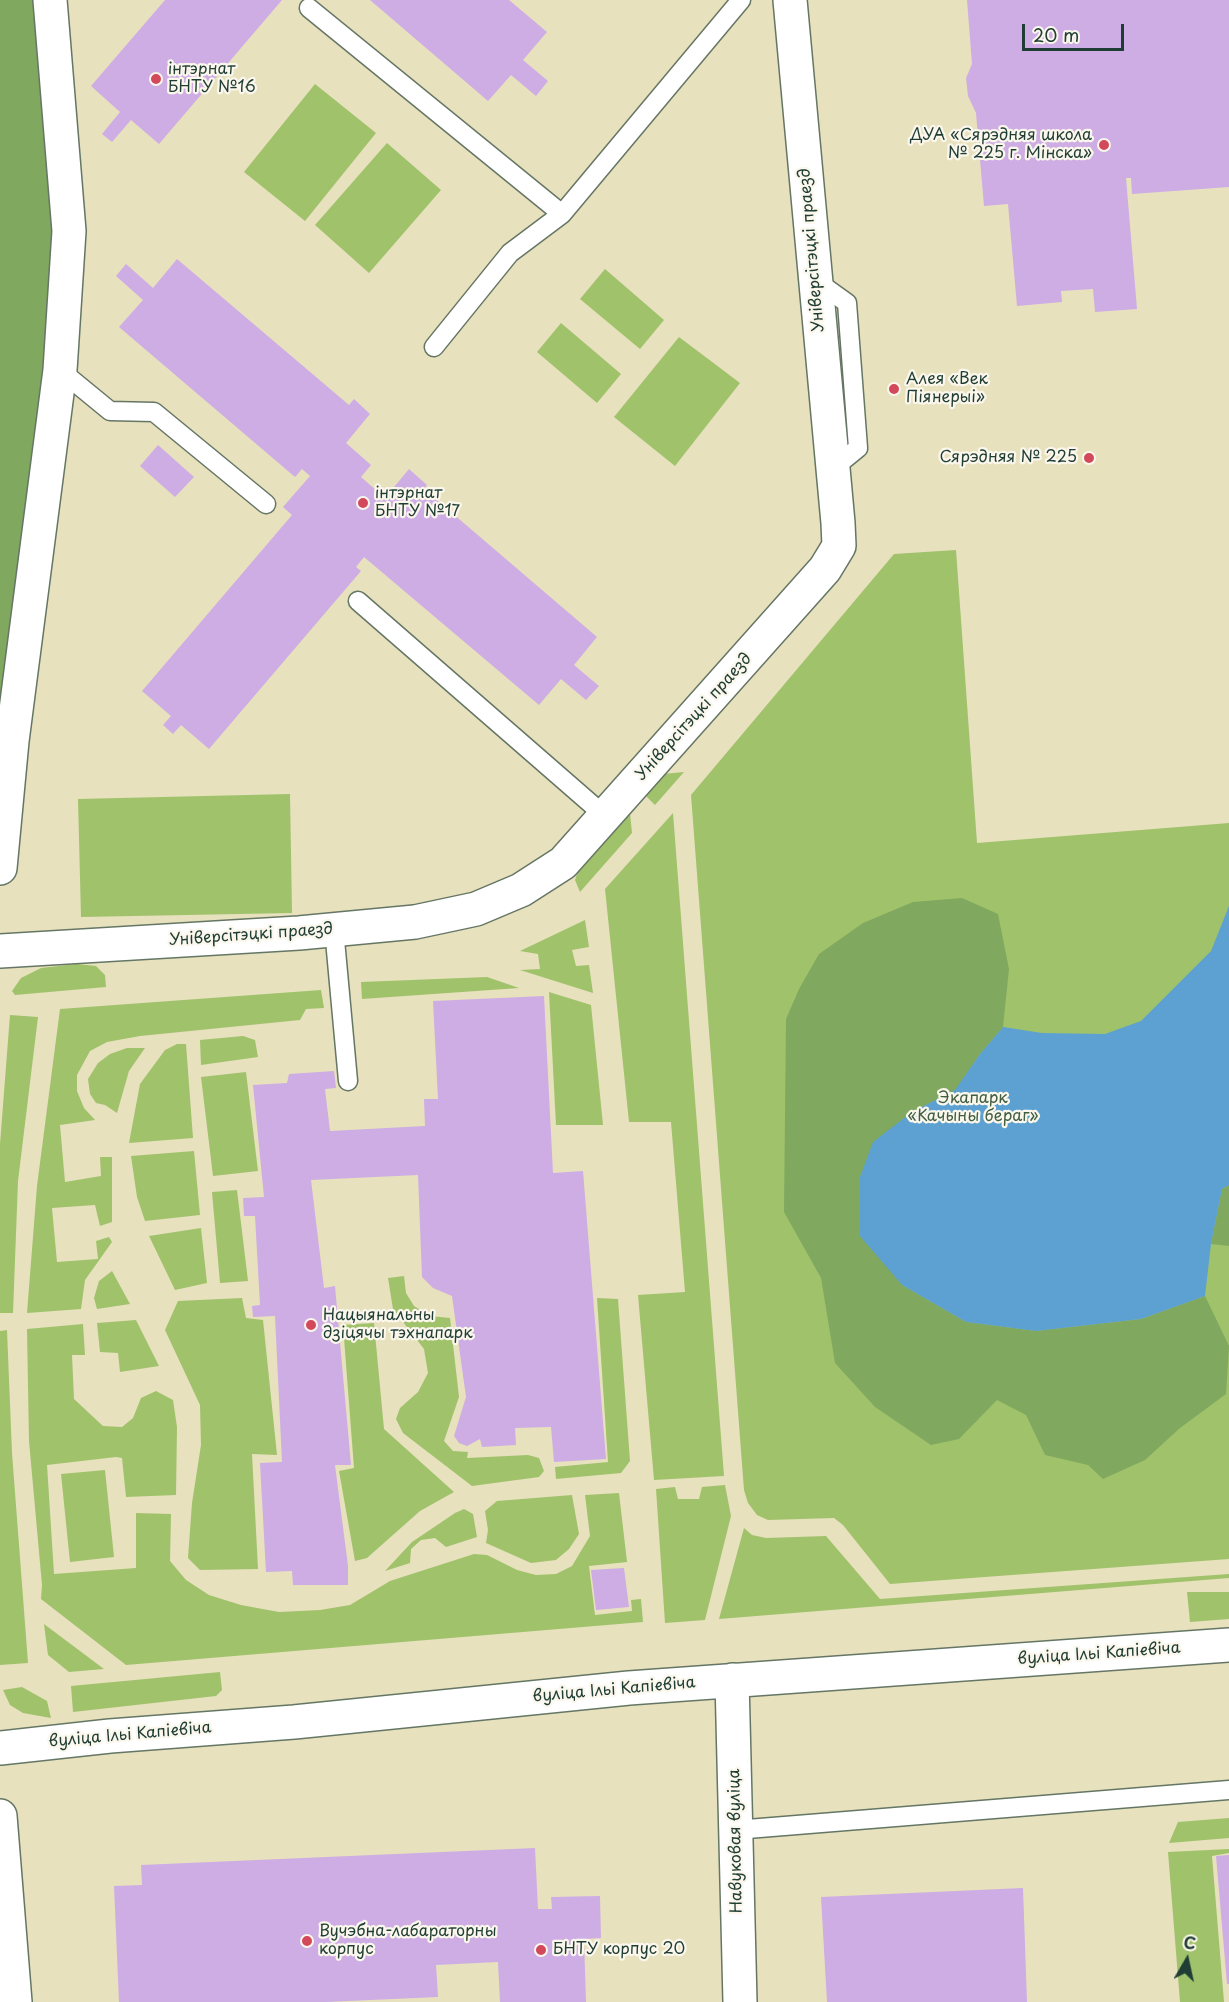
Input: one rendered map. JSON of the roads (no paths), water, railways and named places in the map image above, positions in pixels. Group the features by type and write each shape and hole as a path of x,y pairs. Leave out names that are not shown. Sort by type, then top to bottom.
{"street":[{"path":"0,868 12,741 60,370 69,231 50,0"},
{"name":"Універсітэцкі праезд","path":"0,951 415,922 476,909 521,890 563,863 825,569 839,546 790,0"},
{"name":"вуліца Ільі Капіевіча","path":"0,1748 732,1680 1229,1645"},
{"name":"Навуковая вуліца","path":"732,1680 740,2002"},
{"path":"0,1816 15,2002"}],"lane":[{"path":"434,347 510,253 562,214 741,0"},
{"path":"309,8 562,214"},
{"path":"60,370 110,411 154,412 266,504"},
{"path":"358,601 605,816"},
{"path":"334,929 348,1081"},
{"path":"735,1830 1229,1790"}],"water":[{"path":"1229,906 1229,1185 1222,1189 1211,1244 1205,1296 1141,1319 1036,1331 966,1322 902,1285 860,1236 860,1177 873,1142 912,1112 955,1090 980,1054 1003,1027 1042,1033 1105,1034 1141,1021 1211,951"}],"place":[{"name":"інтэрнат БНТУ №16","path":"156,79"},
{"name":"ДУА «Сярэдняя школа № 225 г. Мінска»","path":"1104,145"},
{"name":"Алея «Век Піянерыі»","path":"894,389"},
{"name":"Сярэдняя № 225","path":"1089,458"},
{"name":"інтэрнат БНТУ №17","path":"363,503"},
{"name":"Нацыянальны дзіцячы тэхнапарк","path":"311,1325"},
{"name":"Вучэбна-лабараторны корпус","path":"307,1941"},
{"name":"БНТУ корпус 20","path":"541,1950"}],"park label":[{"name":"Экапарк «Качыны бераг»","path":"973,1108"}]}
